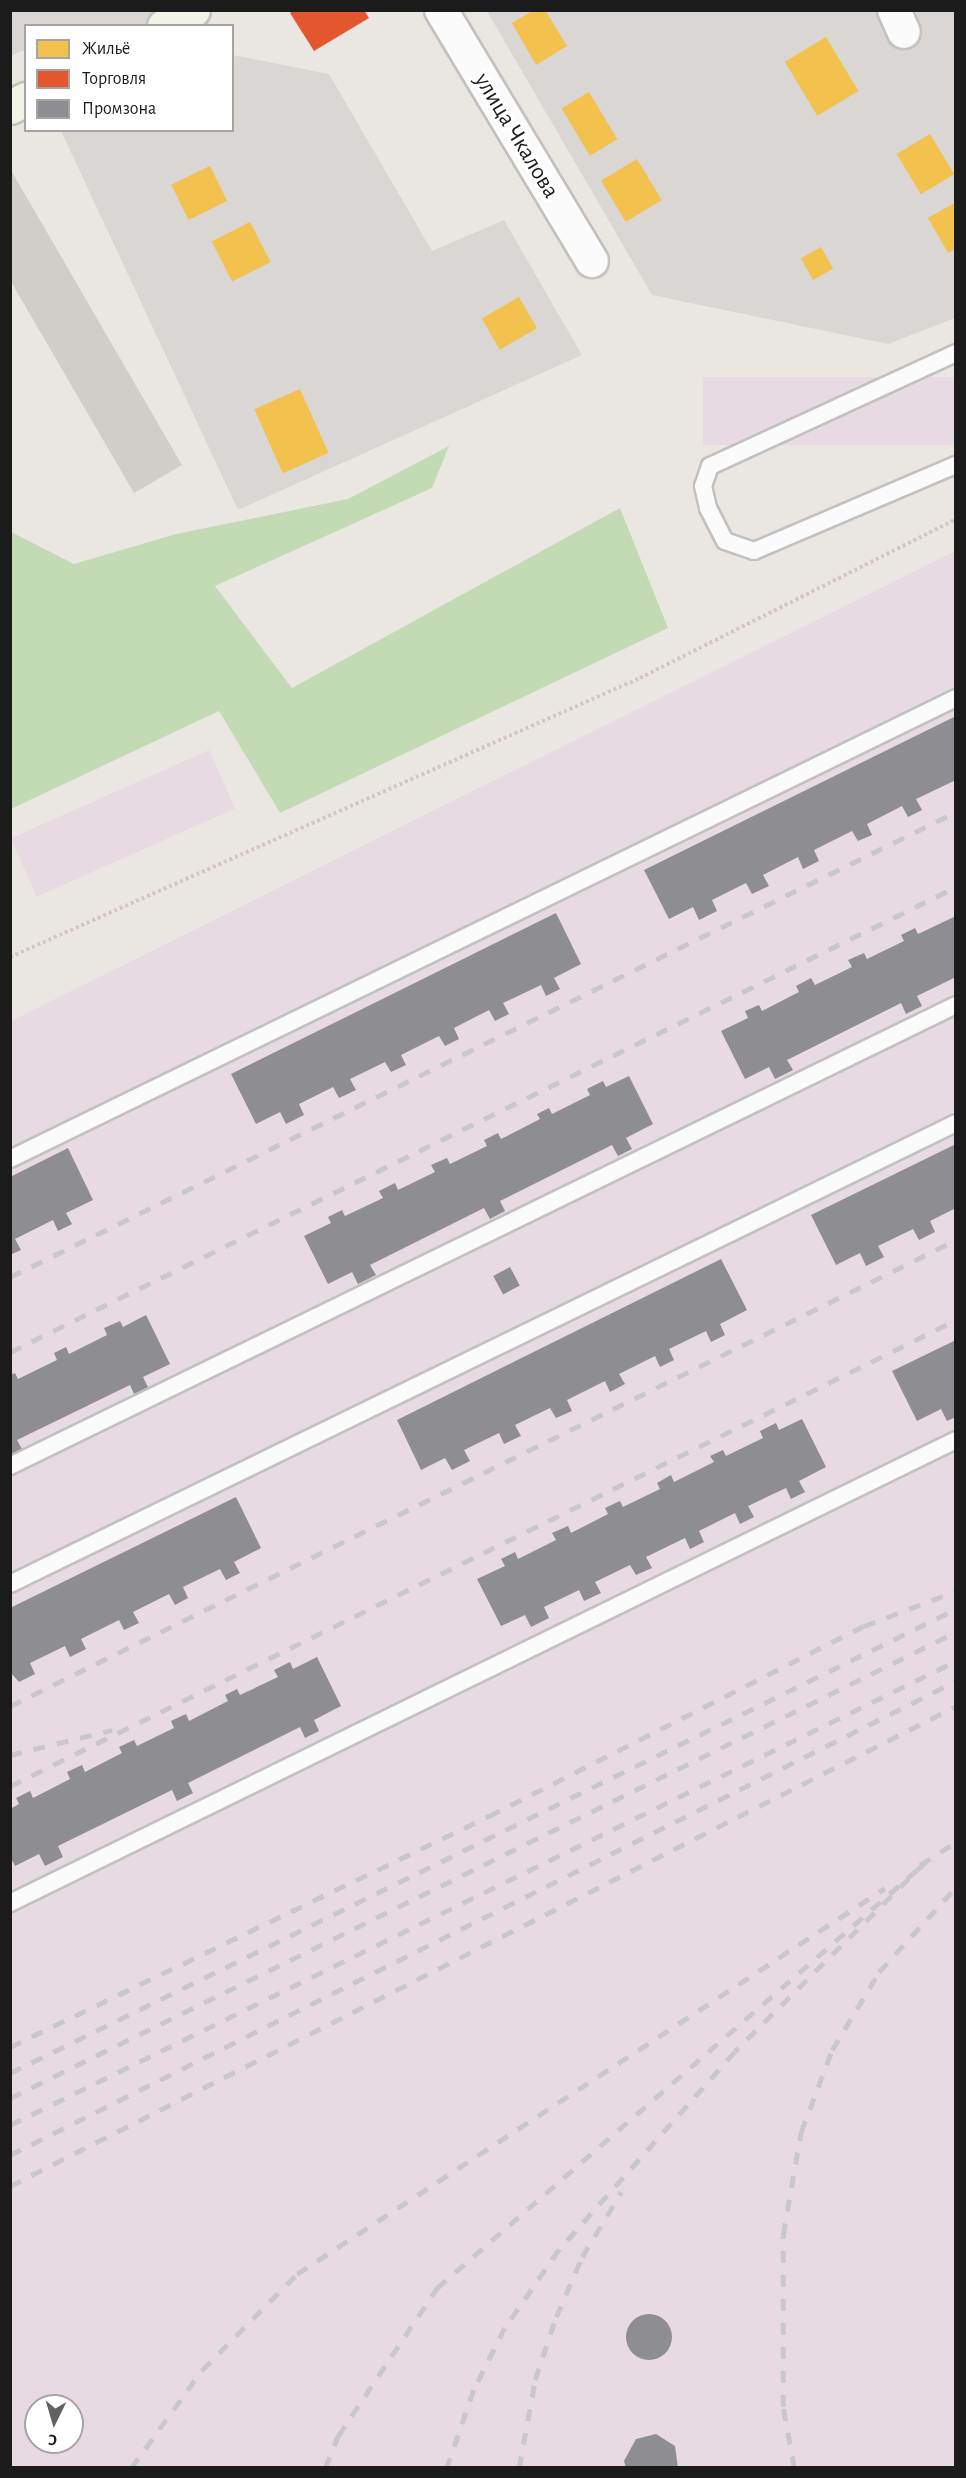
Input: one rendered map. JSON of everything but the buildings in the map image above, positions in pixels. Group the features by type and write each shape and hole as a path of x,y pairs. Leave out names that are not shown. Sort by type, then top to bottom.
{"street":[{"path":"168,24 193,10"},
{"name":"улица Чкалова","path":"441,10 591,261"}],"lane":[{"path":"956,353 710,466 703,486 708,508 725,541 754,551 956,465"},
{"path":"10,1159 956,698"},
{"path":"10,1466 956,1005"},
{"path":"10,1584 956,1123"},
{"path":"10,1903 956,1440"}],"path":[{"path":"10,957 640,678 956,519"}],"shaded area":[{"path":"11,11 199,11 208,24 24,24 24,52 23,50 11,56"},
{"path":"487,11 955,11 955,318 888,344 652,295"},
{"path":"234,55 329,74 432,251 504,220 582,355 238,510 61,132 234,132"},
{"path":"703,377 955,377 955,445 703,445"},
{"path":"955,551 955,2467 11,2468 11,1021"},
{"path":"209,750 235,808 37,897 11,838"}],"green space":[{"path":"449,446 432,488 215,586 292,688 620,508 668,628 280,813 219,711 11,809 11,532 74,564 176,534 348,499"}],"railway":[{"path":"10,1277 956,812"},
{"path":"10,1352 956,887"},
{"path":"10,1706 956,1240"},
{"path":"10,1786 956,1320"},
{"path":"10,2047 489,1816 864,1626 956,1591"},
{"path":"10,2073 956,1609"},
{"path":"10,2098 956,1632"},
{"path":"10,2125 956,1661"},
{"path":"10,2155 956,1681"},
{"path":"10,2186 956,1706"},
{"path":"10,1755 112,1730"},
{"path":"920,1865 956,1842"},
{"path":"325,2468 338,2436 437,2288 926,1862 735,2052 559,2250 505,2328 474,2390 447,2468"},
{"path":"794,2468 783,2407 783,2235 801,2132 832,2050 879,1972 956,1887"},
{"path":"131,2468 202,2370 297,2274 885,1888"},
{"path":"519,2468 535,2380 556,2317 582,2257 621,2192"}]}
